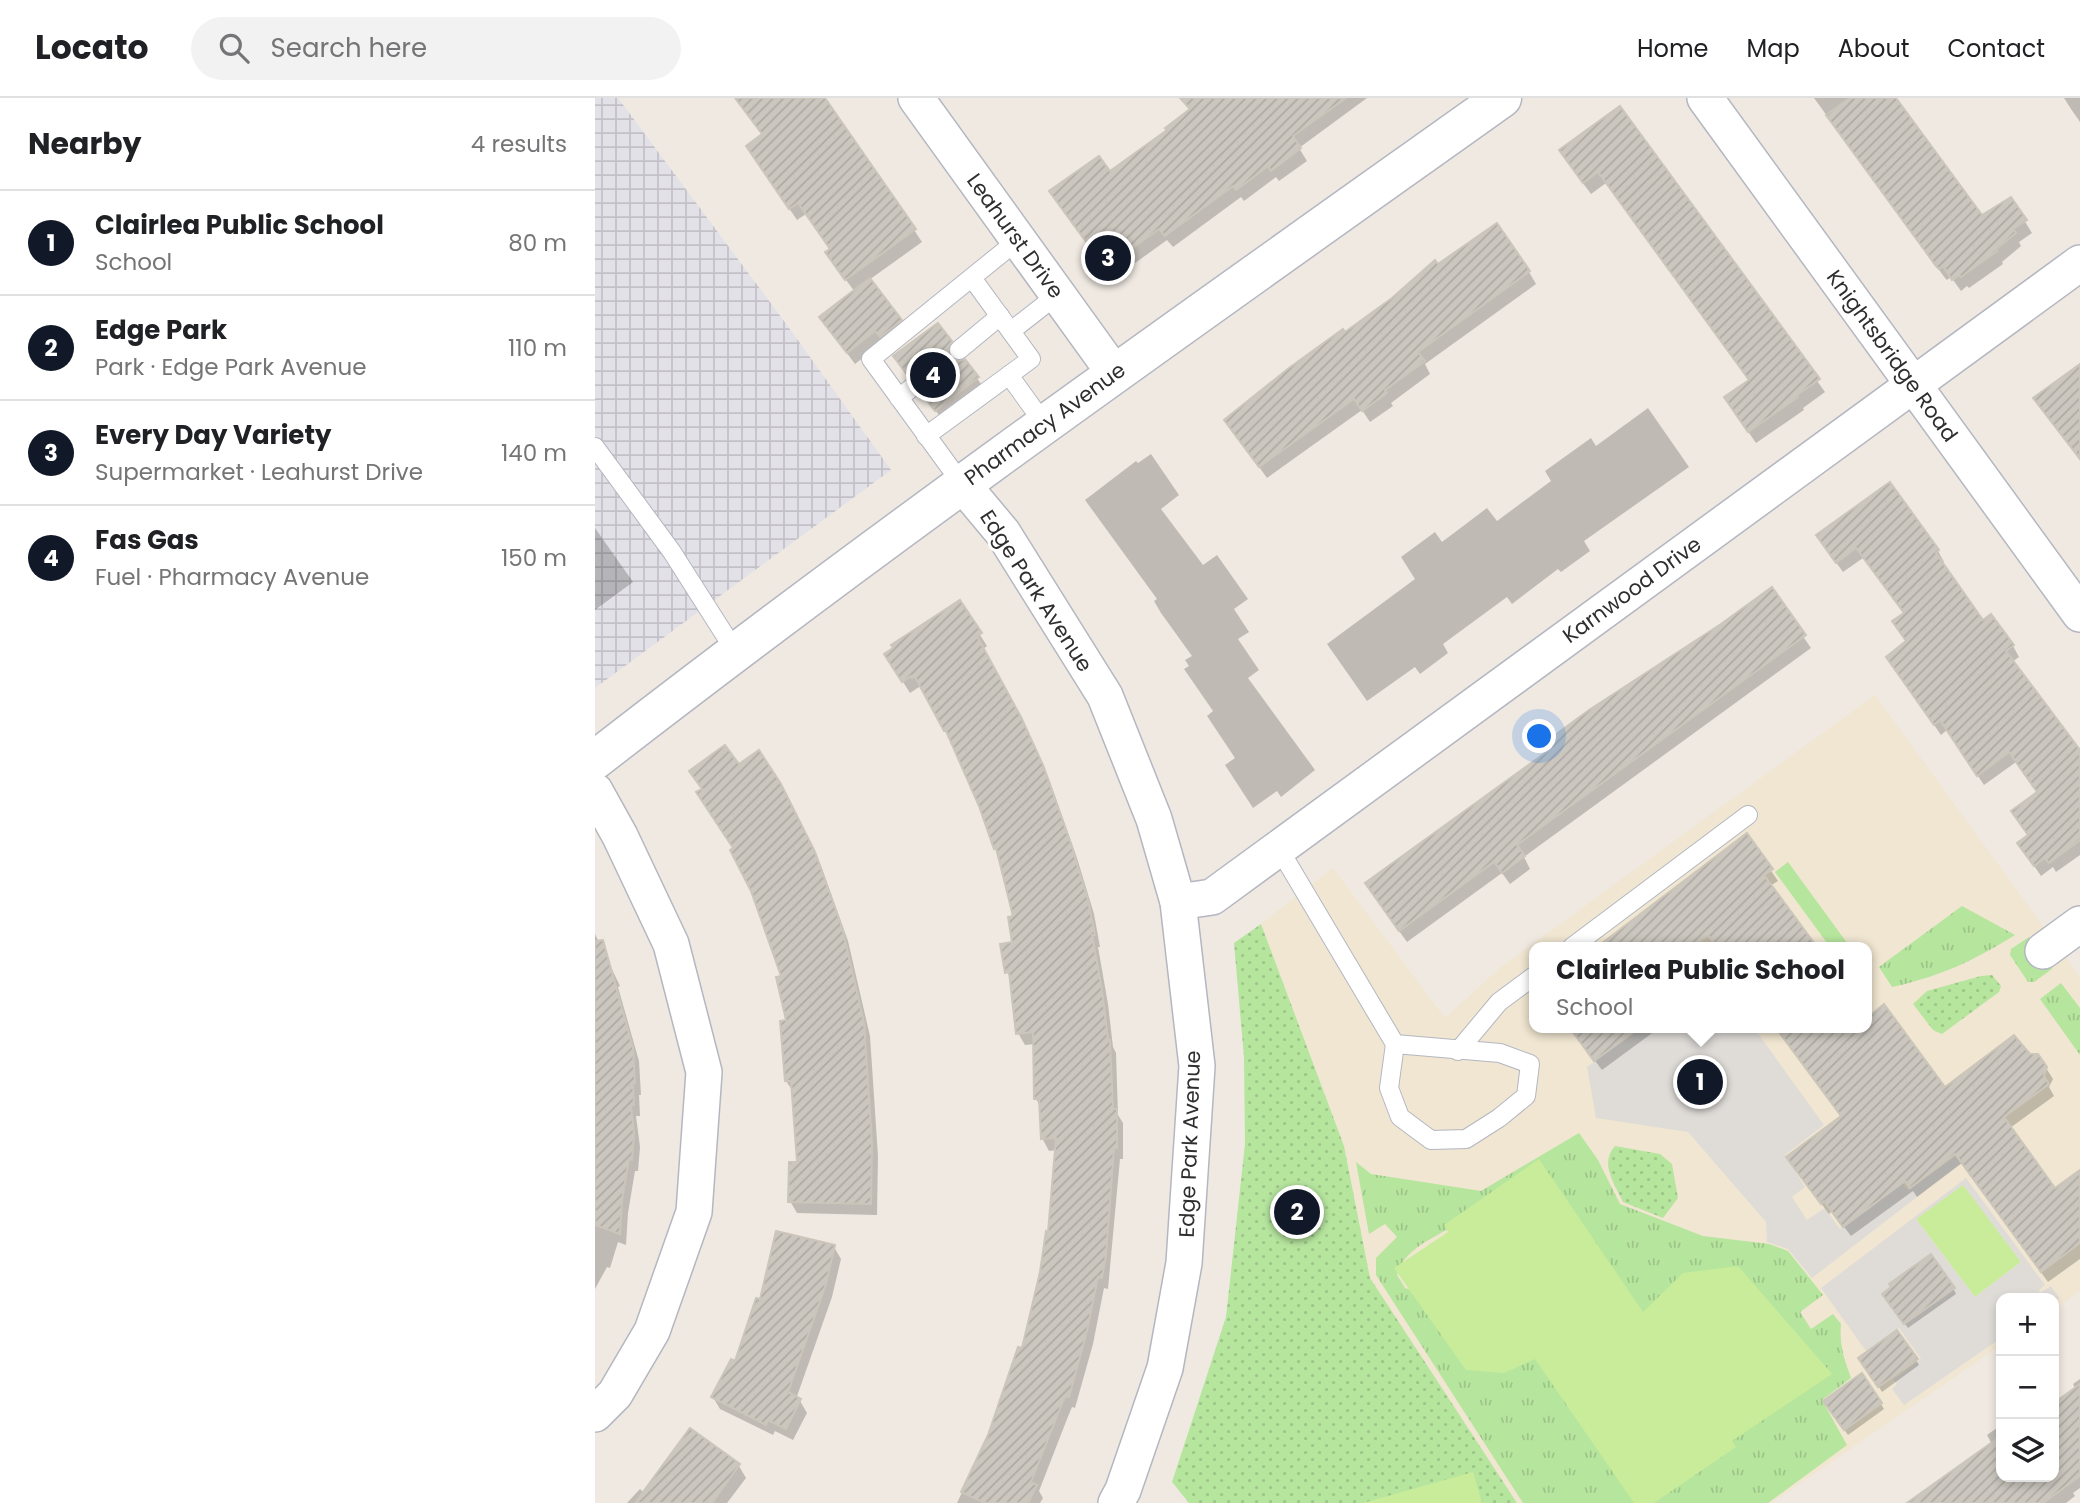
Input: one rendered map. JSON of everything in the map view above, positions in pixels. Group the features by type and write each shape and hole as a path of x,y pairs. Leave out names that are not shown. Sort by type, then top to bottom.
{"street":[{"name":"Leahurst Drive","path":"916,98 1115,374"},
{"name":"Pharmacy Avenue","path":"595,760 735,651 962,484 1502,98"},
{"name":"Knightsbridge Road","path":"1705,98 2080,614"},
{"name":"Karnwood Drive","path":"1178,902 1212,897 2080,263"},
{"name":"Edge Park Avenue","path":"962,484 1003,534 1105,696 1153,819 1178,902 1197,1066 1184,1263 1165,1368 1128,1499"},
{"path":"595,791 671,944 704,1072 694,1212 652,1331 615,1394 595,1414"},
{"path":"2043,951 2080,924"}],"lane":[{"path":"962,484 871,359 1018,240"},
{"path":"926,436 1031,359 972,278"},
{"path":"959,350 1057,295"},
{"path":"1009,375 1045,425"},
{"path":"899,398 915,385"},
{"path":"595,447 672,552 735,651"},
{"path":"1579,942 1748,815"},
{"path":"1278,847 1395,1044 1389,1088 1400,1117 1431,1140 1466,1139 1499,1118 1526,1096 1530,1065 1500,1053 1395,1044"},
{"path":"1458,1051 1499,1002 1529,980"}],"shaded area":[{"path":"595,98 618,98 891,470 595,688"},
{"path":"1875,695 2080,977 2080,1291 2059,1306 2059,1293 1996,1293 1996,1348 1772,1503 1517,1503 1370,1278 1344,1146 1261,924 1333,868 1445,1018 1501,967 1529,947 1529,1033 1872,1033 1872,942 1535,942"},
{"path":"1634,1033 1758,1033 1824,1125 1785,1155 1805,1187 1792,1197 1807,1220 1825,1208 1840,1229 1903,1183 1908,1190 1956,1156 1961,1163 1812,1278 1788,1249 1767,1242 1766,1222 1688,1132 1596,1118 1587,1067"},
{"path":"1966,1178 2045,1285 2039,1290 2040,1293 1996,1293 1996,1341 1904,1405 1892,1389 1897,1384 1893,1380 1921,1359 1899,1328 1866,1351 1821,1288","holes":["1963,1185 2021,1262 1975,1297 1916,1219"]},
{"path":"2051,1286 2056,1293 2040,1293"}],"green space":[{"path":"1788,862 1846,942 1826,942 1775,872"},
{"path":"1962,906 2015,935 1956,967 1892,987 1879,967"},
{"path":"1261,924 1344,1146 1370,1278 1517,1503 1189,1503 1172,1482 1226,1317 1245,1144 1244,1057 1234,943"},
{"path":"2029,937 2052,969 2034,982 2028,982 2010,955 2011,949"},
{"path":"1992,975 2001,986 1999,992 1942,1034 1933,1030 1913,1004 1927,991"},
{"path":"2061,983 2080,1008 2080,1055 2040,999"},
{"path":"1579,1133 1598,1160 1620,1204 1703,1236 1769,1244 1788,1251 1823,1295 1800,1312 1811,1329 1833,1314 1841,1324 1843,1351 1851,1378 1822,1400 1847,1445 1768,1503 1523,1503 1376,1275 1376,1258 1397,1237 1385,1224 1369,1234 1356,1162 1371,1174 1481,1191","holes":["1450,1228 1454,1305 1405,1288 1397,1275 1411,1253"]},
{"path":"1615,1146 1660,1154 1672,1164 1678,1198 1663,1218 1623,1202 1608,1167 1610,1153"},
{"path":"1539,1159 1643,1312 1683,1273 1738,1266 1832,1374 1732,1441 1736,1447 1654,1503 1634,1503 1535,1359 1504,1373 1466,1370 1394,1268 1448,1232 1444,1225"},
{"path":"1963,1184 2021,1262 1975,1297 1916,1219"},
{"path":"1473,1472 1482,1503 1363,1503"}],"building":[{"path":"735,98 825,98 916,229 845,280 825,252 830,249 798,203 789,209 746,146 762,134"},
{"path":"1180,98 1346,98 1293,136 1301,148 1271,171 1268,166 1236,190 1233,186 1165,236 1159,229 1105,268 1049,191 1099,156 1110,171 1167,130 1165,128 1190,109"},
{"path":"1850,98 1896,98 1982,215 2011,197 2027,220 2013,229 2016,233 1996,249 1997,251 1961,277 1959,275 1952,280 1943,266 1939,269 1936,266 1826,115"},
{"path":"1620,106 1820,379 1748,432 1724,397 1749,380 1598,172 1583,183 1559,150"},
{"path":"1497,223 1530,271 1418,352 1425,361 1385,390 1387,393 1362,411 1354,399 1259,467 1224,420 1289,368 1392,298 1435,260 1438,264"},
{"path":"870,278 902,320 880,337 875,331 847,353 819,317"},
{"path":"938,323 952,341 948,347 950,357 956,361 965,359 979,377 935,411 922,394 926,388 924,378 918,374 908,376 893,356"},
{"path":"2080,364 2080,459 2033,398"},
{"path":"1890,482 1939,550 1936,553 1983,620 1991,614 2014,645 2006,651 2080,750 2080,840 2049,863 2045,858 2034,866 2017,843 2028,835 2011,811 2037,792 2009,752 1977,776 1940,720 1934,725 1886,657 1906,641 1892,621 1904,613 1856,548 1836,563 1816,535"},
{"path":"1772,587 1806,635 1517,845 1525,856 1502,873 1494,862 1399,931 1365,883 1552,748 1547,741 1589,710 1721,624"},
{"path":"960,600 982,633 977,636 1021,717 1043,765 1071,844 1088,900 1095,935 1092,935 1110,1040 1113,1109 1117,1109 1117,1148 1114,1148 1102,1278 1098,1277 1069,1397 1066,1396 1063,1401 1031,1482 1037,1485 1028,1503 985,1503 961,1492 988,1435 1018,1347 1022,1348 1040,1272 1046,1231 1048,1232 1056,1138 1041,1139 1039,1099 1034,1099 1033,1032 1016,1034 1009,972 1005,973 1000,944 1012,942 1008,917 1013,916 996,848 994,849 979,806 946,731 915,677 911,676 902,682 884,654 893,648 891,645"},
{"path":"725,745 739,764 759,750 781,784 815,852 842,927 864,1023 872,1143 871,1204 788,1202 789,1162 797,1162 791,1081 785,1081 780,1021 786,1020 776,977 781,976 751,891 730,850 733,848 696,792 702,789 689,771"},
{"path":"1747,833 1773,869 1764,875 1813,942 1713,942 1708,935 1699,942 1604,942"},
{"path":"603,940 633,1048 635,1083 634,1105 631,1105 634,1134 632,1160 629,1159 622,1200 620,1234 595,1225 595,941"},
{"path":"1884,1004 1945,1087 2014,1035 2030,1054 2038,1054 2047,1067 2044,1076 2049,1084 2004,1117 2055,1188 2080,1170 2080,1243 2041,1272 1955,1154 1910,1188 1905,1181 1843,1227 1824,1201 1821,1204 1786,1157 1841,1116 1780,1033 1872,1033 1872,1014"},
{"path":"1574,1033 1632,1033 1594,1061"},
{"path":"776,1231 835,1245 826,1284 788,1392 801,1399 786,1429 768,1420 766,1425 711,1397 731,1359 735,1361 756,1298 760,1299"},
{"path":"1931,1254 1955,1288 1904,1324 1882,1294 1891,1287 1889,1284"},
{"path":"1897,1330 1918,1359 1878,1387 1858,1358"},
{"path":"1862,1373 1882,1403 1844,1430 1823,1401"},
{"path":"2080,1384 2080,1476 2043,1503 1907,1503 1996,1440 1996,1482 2059,1482 2059,1399"},
{"path":"690,1428 740,1464 712,1503 635,1503"}],"place":[{"name":"Every Day Variety","path":"1108,258"},
{"name":"Fas Gas","path":"933,375"},
{"name":"Clairlea Public School","path":"1700,1082"},
{"name":"Edge Park","path":"1297,1212"}]}
